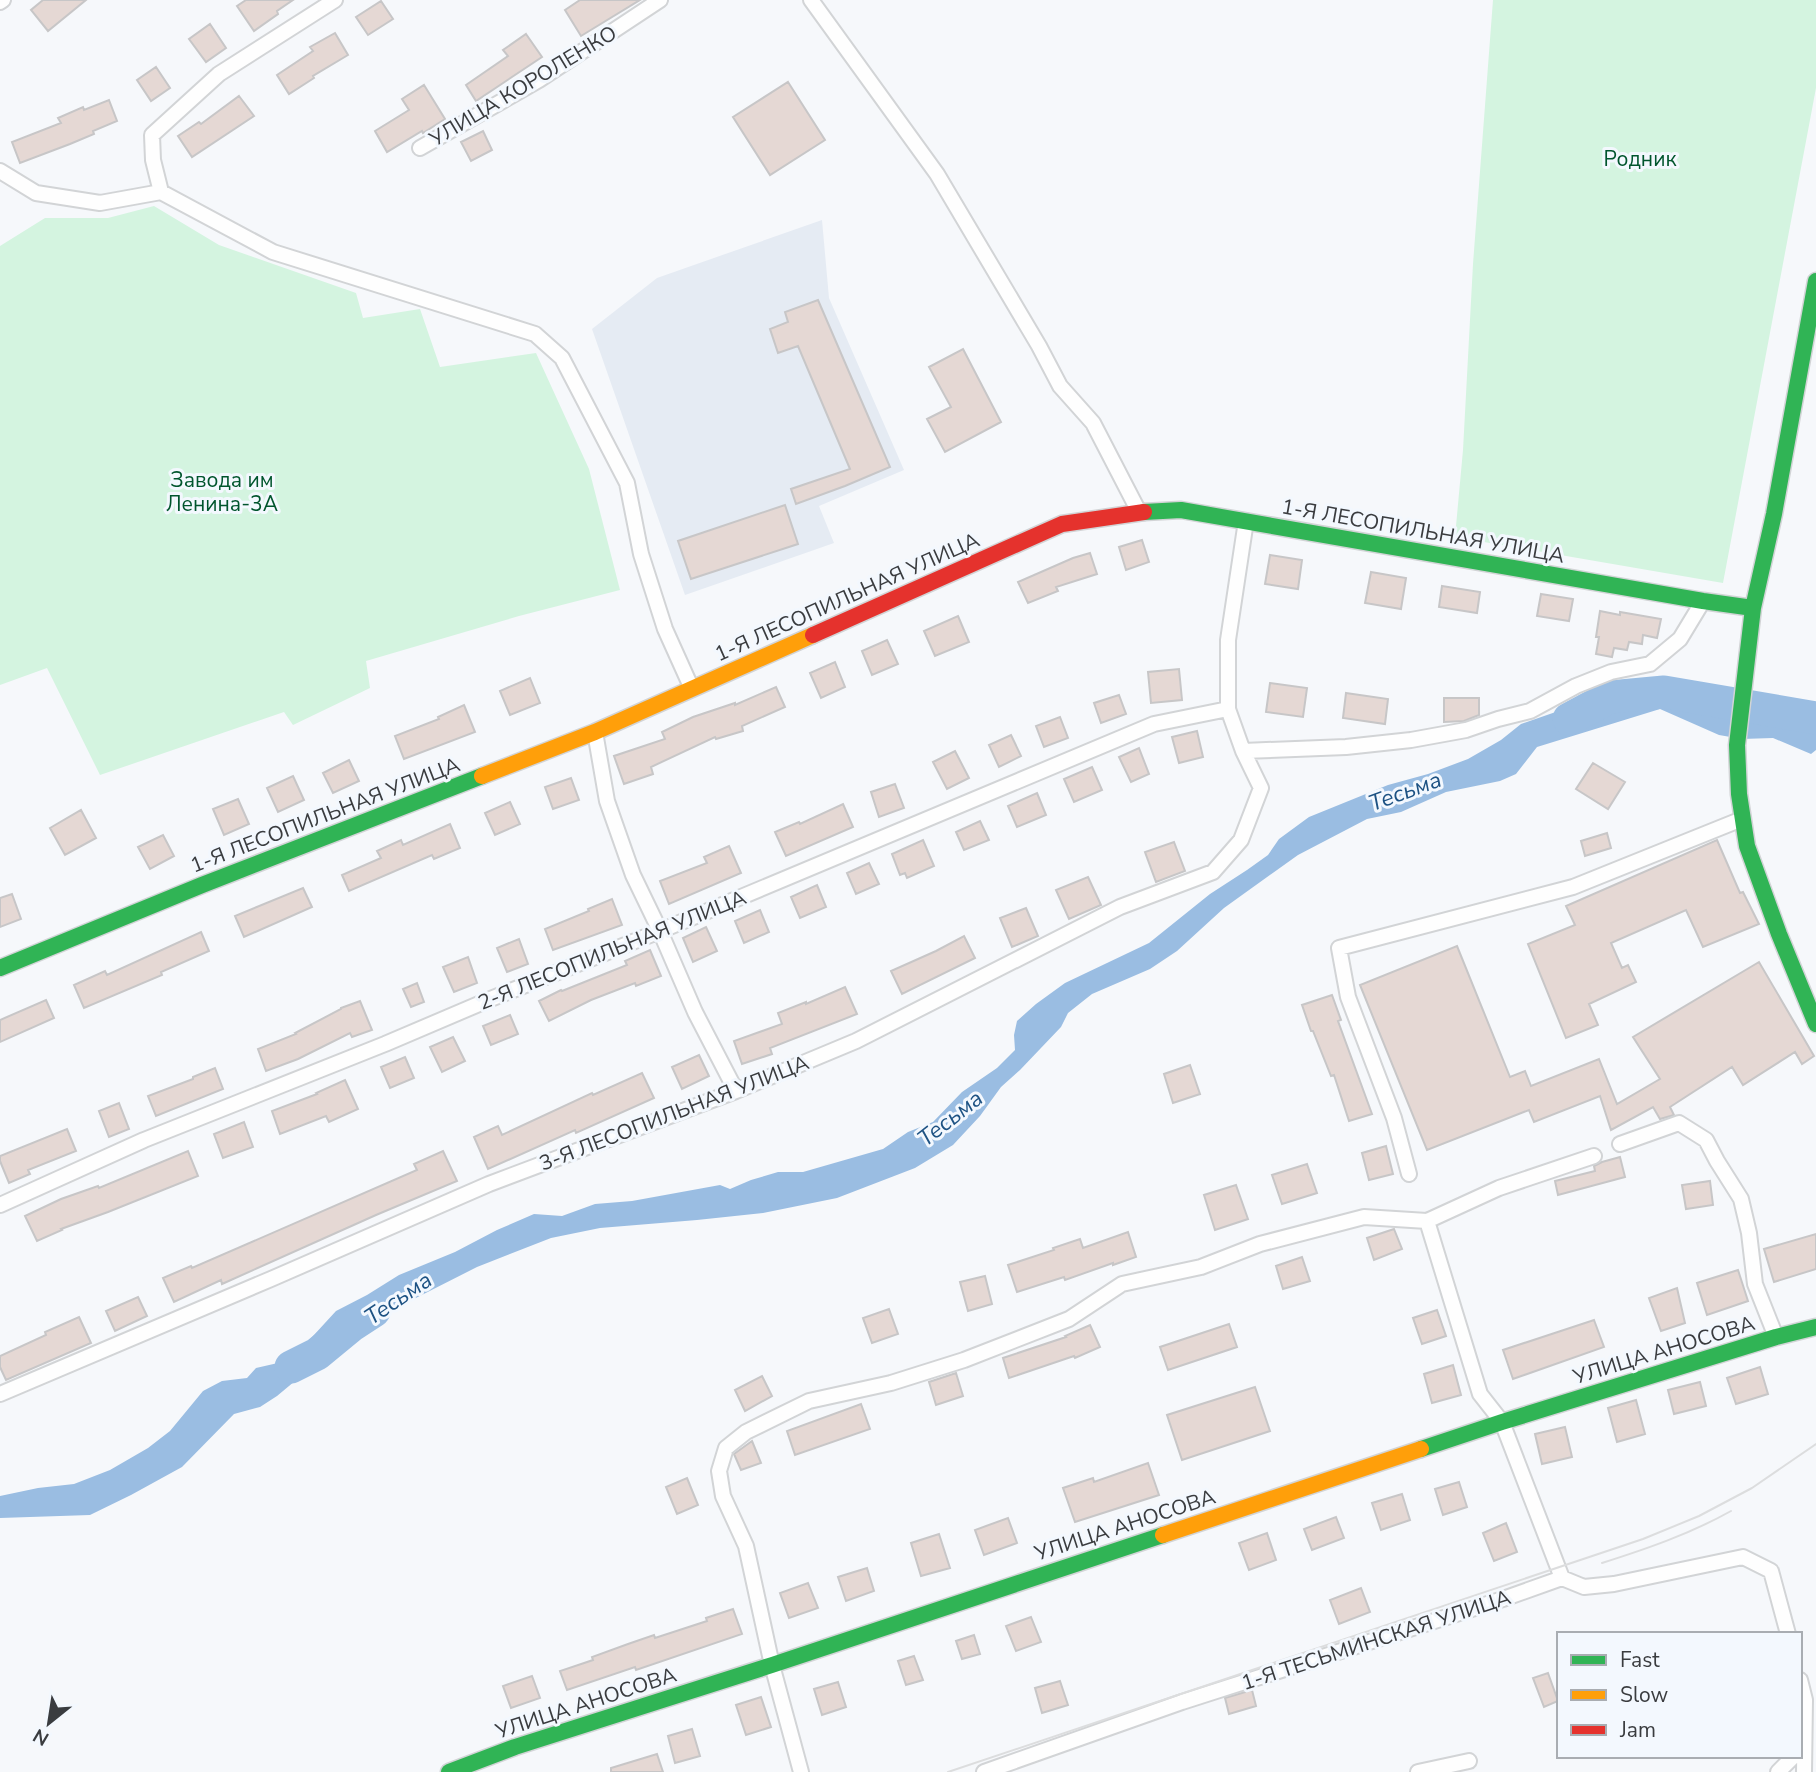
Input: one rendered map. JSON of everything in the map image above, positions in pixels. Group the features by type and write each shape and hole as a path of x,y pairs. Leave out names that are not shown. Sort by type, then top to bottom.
{"main road":[{"path":"1816,281 1774,514 1753,608 1737,745 1739,794 1747,846 1816,1024"},
{"name":"1-Я ЛЕСОПИЛЬНАЯ УЛИЦА","path":"0,968 202,885 596,732 1062,524 1139,512 1181,510 1753,608"},
{"name":"УЛИЦА АНОСОВА","path":"459,1770 515,1747 772,1665 1502,1422 1816,1327"}],"street":[{"path":"161,192 153,160 152,135 219,74 335,0"},
{"name":"УЛИЦА КОРОЛЕНКО","path":"421,148 539,80 660,0"},
{"path":"811,0 937,174 1060,386 1093,423 1139,512"},
{"path":"0,172 36,193 100,203 161,192 273,252 535,334 562,358 627,483 641,554 665,629 692,689"},
{"name":"3-Я ЛЕСОПИЛЬНАЯ УЛИЦА","path":"0,1394 489,1184 736,1091 856,1041 1120,907 1213,872 1241,840 1261,788 1243,751 1228,709 1228,640 1246,521"},
{"path":"1243,751 1346,747 1411,740 1466,730 1530,711 1576,686 1611,672 1650,664 1680,639 1703,601"},
{"name":"2-Я ЛЕСОПИЛЬНАЯ УЛИЦА","path":"0,1205 156,1135 660,931 1154,724 1228,709"},
{"path":"596,732 607,801 633,875 695,1012 736,1091"},
{"path":"1409,1174 1394,1118 1348,996 1339,948 1573,887 1742,819"},
{"path":"1620,1144 1679,1123 1706,1140 1741,1199 1749,1233 1755,1284 1776,1337"},
{"path":"801,1772 772,1665 746,1546 723,1496 719,1471 726,1448 746,1432 809,1401 891,1383 964,1360 1069,1318 1122,1284 1201,1267 1260,1244 1364,1217 1427,1221 1499,1188 1594,1156"},
{"path":"1427,1221 1480,1394 1502,1422 1562,1578 1584,1587 1614,1584 1743,1557 1771,1571 1787,1632"},
{"name":"1-Я ТЕСЬМИНСКАЯ УЛИЦА","path":"984,1772 1182,1702 1562,1578"},
{"path":"1802,1689 1805,1700 1802,1726"},
{"path":"1802,1749 1816,1737"},
{"path":"1777,1772 1792,1758"},
{"path":"1418,1772 1469,1760"}],"shaded area":[{"path":"822,220 829,298 904,470 819,506 834,543 685,595 592,329 657,278"}],"green space":[{"name":"Родник","path":"1493,0 1816,0 1816,88 1723,583 1455,537"},
{"name":"Завода им Ленина-3А","path":"154,206 219,245 356,293 363,318 420,309 440,367 536,353 589,469 620,590 519,616 366,661 370,688 293,725 284,712 100,775 47,668 0,685 0,246 45,218 108,218"}],"water":[{"path":"1638,691 1688,697 1712,704 1786,708 1816,716 1816,750 1811,754 1773,738 1742,739 1719,735 1660,709 1537,747 1516,774 1500,781 1446,792 1401,812 1367,819 1298,855 1224,908 1177,951 1150,969 1092,994 1068,1013 1061,1027 1001,1087 980,1116 953,1145 915,1168 837,1198 763,1213 600,1228 551,1238 477,1267 333,1340 313,1366 277,1396 260,1407 234,1414 182,1467 131,1495 90,1515 0,1518 0,1496 74,1484 110,1470 148,1448 170,1431 203,1391 222,1381 247,1378 256,1368 291,1360 336,1311 399,1275 534,1214 562,1216 595,1204 632,1201 720,1185 730,1189 778,1172 803,1172 883,1149 908,1132 933,1122 962,1092 997,1068 1015,1050 1017,1021 1036,1004 1065,983 1149,943 1210,894 1268,855 1279,839 1309,817 1388,785 1468,759 1501,740 1521,724 1570,707 1587,695 1613,696"}],"building":[{"path":"43,0 86,0 48,31 31,10"},
{"path":"246,0 293,0 254,31 237,6"},
{"path":"580,0 640,0 581,36 565,10"},
{"path":"381,1 393,19 368,35 356,17"},
{"path":"210,24 226,48 206,62 189,39"},
{"path":"335,33 348,55 289,94 277,75 313,51 310,47"},
{"path":"526,34 542,57 476,101 466,85 508,56 503,50"},
{"path":"156,67 170,88 151,101 137,80"},
{"path":"788,82 825,140 770,175 733,117"},
{"path":"424,85 445,119 387,152 375,131 409,110 402,99"},
{"path":"239,96 254,116 192,157 178,136 199,122 201,124"},
{"path":"109,100 117,121 93,131 94,134 20,163 12,142 61,123 58,118 83,107 84,110"},
{"path":"483,131 492,150 471,161 461,142"},
{"path":"818,300 890,467 796,504 791,489 850,469 798,346 778,353 770,329 788,322 785,312"},
{"path":"963,349 1001,422 945,452 927,419 951,407 929,367"},
{"path":"785,505 798,544 691,579 678,541"},
{"path":"1142,540 1149,562 1126,570 1119,547"},
{"path":"1090,553 1097,574 1056,587 1058,591 1028,603 1018,582"},
{"path":"1270,555 1302,560 1298,589 1265,584"},
{"path":"1371,572 1406,578 1401,609 1365,603"},
{"path":"1442,586 1480,592 1477,613 1439,607"},
{"path":"1541,594 1573,599 1569,621 1537,616"},
{"path":"1600,611 1661,619 1657,638 1643,635 1642,644 1629,642 1627,650 1614,648 1612,657 1596,654"},
{"path":"958,616 969,642 935,656 924,631"},
{"path":"887,640 898,664 872,675 862,651"},
{"path":"835,662 845,687 821,698 810,673"},
{"path":"1179,669 1182,700 1151,703 1148,672"},
{"path":"530,678 540,703 510,715 500,691"},
{"path":"1270,683 1307,688 1303,717 1266,712"},
{"path":"776,687 785,707 742,726 743,731 716,739 715,737 651,767 653,774 624,784 614,756 665,739 662,732 693,717 735,705"},
{"path":"1346,693 1388,699 1385,724 1343,718"},
{"path":"1119,695 1126,714 1101,723 1094,703"},
{"path":"1444,698 1479,698 1479,715 1464,721 1444,722"},
{"path":"464,705 475,732 404,759 395,736 439,719 438,717"},
{"path":"1060,717 1068,738 1044,747 1036,726"},
{"path":"1197,731 1203,757 1179,763 1172,737"},
{"path":"1011,735 1021,756 999,767 989,745"},
{"path":"1139,748 1149,774 1131,782 1119,757"},
{"path":"955,751 969,778 947,789 933,762"},
{"path":"349,760 359,781 333,793 323,773"},
{"path":"1593,763 1625,782 1608,809 1576,789"},
{"path":"1092,767 1102,790 1074,802 1064,779"},
{"path":"293,776 304,800 278,812 267,788"},
{"path":"571,778 579,800 553,809 545,787"},
{"path":"895,784 904,808 879,817 871,792"},
{"path":"1037,793 1046,815 1017,827 1008,806"},
{"path":"238,799 249,824 224,835 213,809"},
{"path":"510,802 520,824 495,835 485,813"},
{"path":"843,804 853,827 786,856 775,832 799,822 800,824"},
{"path":"81,810 96,838 65,855 50,828"},
{"path":"980,821 989,840 964,850 956,832"},
{"path":"450,824 460,848 434,859 432,855 349,891 342,875 381,858 377,851 401,840 403,845"},
{"path":"1607,833 1611,848 1585,856 1581,841"},
{"path":"163,835 174,856 150,869 138,847"},
{"path":"923,840 934,866 907,878 905,873 900,875 892,854"},
{"path":"1717,840 1740,893 1743,892 1759,924 1703,947 1686,910 1611,943 1622,968 1628,965 1636,982 1589,1004 1598,1025 1566,1038 1528,944 1575,925 1566,906"},
{"path":"1174,842 1185,871 1156,882 1145,852"},
{"path":"729,846 741,873 669,904 660,881 707,863 704,857"},
{"path":"869,863 879,884 856,894 847,873"},
{"path":"1088,877 1101,905 1069,919 1056,890"},
{"path":"817,885 826,907 800,918 791,897"},
{"path":"303,888 312,907 244,937 235,916"},
{"path":"12,894 21,919 0,927 0,898"},
{"path":"612,899 622,925 553,950 545,929"},
{"path":"1026,908 1038,936 1012,947 1000,918"},
{"path":"760,910 769,932 744,943 735,921"},
{"path":"706,927 717,951 693,962 683,938"},
{"path":"201,932 209,951 161,972 162,975 84,1008 74,985 105,971 107,975"},
{"path":"964,936 975,958 902,994 891,971"},
{"path":"519,939 528,964 507,972 497,948"},
{"path":"1457,946 1510,1077 1525,1071 1531,1086 1599,1059 1617,1104 1660,1079 1633,1037 1759,962 1814,1056 1802,1064 1795,1052 1743,1085 1732,1067 1670,1107 1674,1115 1660,1119 1653,1107 1611,1130 1600,1096 1534,1122 1529,1110 1427,1150 1360,985"},
{"path":"650,950 661,976 591,1000 549,1021 539,1001 627,965 625,961"},
{"path":"468,957 477,983 454,992 443,967"},
{"path":"417,983 424,1002 411,1007 403,989"},
{"path":"845,987 857,1014 770,1048 772,1054 742,1064 734,1041 782,1024 778,1013"},
{"path":"1332,995 1341,1020 1338,1021 1372,1114 1349,1121 1334,1075 1331,1076 1302,1005"},
{"path":"46,1000 54,1018 0,1042 0,1020"},
{"path":"360,1001 372,1030 352,1037 350,1033 298,1059 266,1071 258,1049 296,1034 341,1008"},
{"path":"510,1015 518,1034 491,1045 483,1026"},
{"path":"453,1037 465,1061 442,1072 430,1047"},
{"path":"699,1055 709,1076 682,1089 672,1067"},
{"path":"405,1057 414,1078 390,1088 381,1067"},
{"path":"1190,1065 1200,1094 1173,1103 1164,1074"},
{"path":"215,1068 223,1089 156,1116 148,1096"},
{"path":"642,1073 654,1098 488,1169 474,1137 498,1126 502,1135"},
{"path":"345,1080 358,1109 329,1122 326,1116 280,1134 272,1111"},
{"path":"119,1103 129,1129 109,1137 99,1111"},
{"path":"244,1122 253,1147 223,1158 214,1134"},
{"path":"67,1129 76,1151 28,1170 30,1174 9,1183 0,1156"},
{"path":"1386,1146 1393,1174 1369,1180 1362,1153"},
{"path":"188,1151 198,1176 61,1229 37,1241 25,1216 61,1199 98,1186 99,1188"},
{"path":"443,1151 457,1181 222,1284 221,1280 174,1302 163,1278 191,1266 192,1268 417,1170 414,1164"},
{"path":"1620,1157 1625,1177 1558,1195 1555,1181 1595,1171 1594,1166"},
{"path":"1307,1164 1317,1193 1282,1204 1272,1175"},
{"path":"1710,1181 1713,1205 1686,1209 1682,1185"},
{"path":"1236,1185 1248,1219 1215,1230 1204,1195"},
{"path":"1394,1229 1402,1249 1374,1260 1367,1238"},
{"path":"1128,1232 1136,1257 1017,1292 1008,1265 1080,1239 1083,1248"},
{"path":"1816,1234 1816,1269 1774,1282 1764,1249"},
{"path":"1302,1257 1310,1281 1283,1289 1276,1266"},
{"path":"1738,1270 1748,1301 1707,1315 1697,1283"},
{"path":"985,1276 992,1304 968,1311 960,1282"},
{"path":"1677,1288 1685,1323 1661,1331 1649,1298"},
{"path":"138,1297 147,1316 115,1331 106,1311"},
{"path":"889,1309 898,1334 872,1343 863,1318"},
{"path":"1437,1310 1446,1336 1422,1344 1413,1318"},
{"path":"79,1317 91,1343 6,1380 0,1367 0,1356"},
{"path":"1594,1320 1604,1347 1513,1379 1503,1350"},
{"path":"1229,1324 1237,1347 1168,1370 1160,1347"},
{"path":"1090,1325 1100,1347 1075,1358 1074,1356 1009,1378 1003,1358 1066,1337"},
{"path":"1453,1365 1461,1395 1432,1403 1424,1374"},
{"path":"1760,1367 1768,1394 1736,1404 1727,1378"},
{"path":"956,1373 963,1396 936,1405 929,1382"},
{"path":"762,1376 772,1396 745,1411 735,1390"},
{"path":"1700,1382 1706,1406 1674,1414 1668,1390"},
{"path":"1255,1387 1270,1431 1182,1460 1167,1415"},
{"path":"1636,1400 1645,1434 1617,1442 1608,1408"},
{"path":"861,1404 870,1429 795,1455 787,1431"},
{"path":"1565,1427 1572,1457 1542,1464 1535,1434"},
{"path":"752,1441 761,1463 741,1470 734,1454"},
{"path":"1148,1463 1159,1495 1075,1522 1063,1488 1093,1478 1094,1482"},
{"path":"687,1478 698,1505 677,1514 666,1487"},
{"path":"1459,1482 1467,1507 1443,1515 1435,1489"},
{"path":"1402,1494 1410,1520 1381,1530 1372,1503"},
{"path":"1336,1517 1344,1538 1312,1550 1304,1529"},
{"path":"1008,1518 1017,1543 984,1555 975,1530"},
{"path":"1506,1523 1517,1552 1494,1561 1483,1533"},
{"path":"1267,1533 1276,1560 1249,1570 1239,1543"},
{"path":"939,1534 950,1568 921,1576 911,1543"},
{"path":"867,1568 874,1591 846,1601 838,1577"},
{"path":"808,1583 818,1608 789,1618 780,1593"},
{"path":"1361,1588 1370,1612 1339,1624 1330,1600"},
{"path":"733,1609 742,1634 567,1690 560,1671 654,1635 655,1638 707,1621 706,1618"},
{"path":"1031,1617 1041,1642 1016,1651 1006,1626"},
{"path":"974,1635 980,1654 962,1659 956,1641"},
{"path":"914,1656 923,1680 906,1685 898,1661"},
{"path":"1548,1673 1557,1701 1544,1707 1533,1678"},
{"path":"532,1676 540,1698 511,1708 503,1686"},
{"path":"1060,1681 1068,1705 1042,1713 1035,1688"},
{"path":"838,1682 846,1707 822,1715 814,1689"},
{"path":"1252,1690 1256,1706 1229,1714 1225,1698"},
{"path":"761,1697 771,1727 746,1735 736,1705"},
{"path":"692,1729 700,1756 675,1763 668,1736"},
{"path":"657,1754 663,1772 611,1772 611,1768"}],"waterway":[{"name":"Тесьма","path":"1569,719 1610,697 1664,692 1816,718"},
{"name":"Тесьма","path":"291,1367 317,1354 374,1311"}],"tram line":[{"path":"948,1772 1643,1539 1699,1516 1752,1488 1816,1444"},
{"path":"1602,1563 1684,1534 1731,1511"}],"traffic: fast":[{"path":"1816,281 1774,514 1753,608 1737,745 1739,794 1747,846 1816,1024"},
{"path":"1144,512 1181,510 1753,608"},
{"path":"0,968 202,885 482,776"},
{"path":"1421,1449 1776,1337 1816,1327"},
{"path":"449,1772 515,1747 1163,1535"}],"traffic: slow":[{"path":"482,776 595,732 813,635"},
{"path":"1163,1535 1421,1449"}],"traffic: jam":[{"path":"813,635 1062,524 1144,512"}]}
